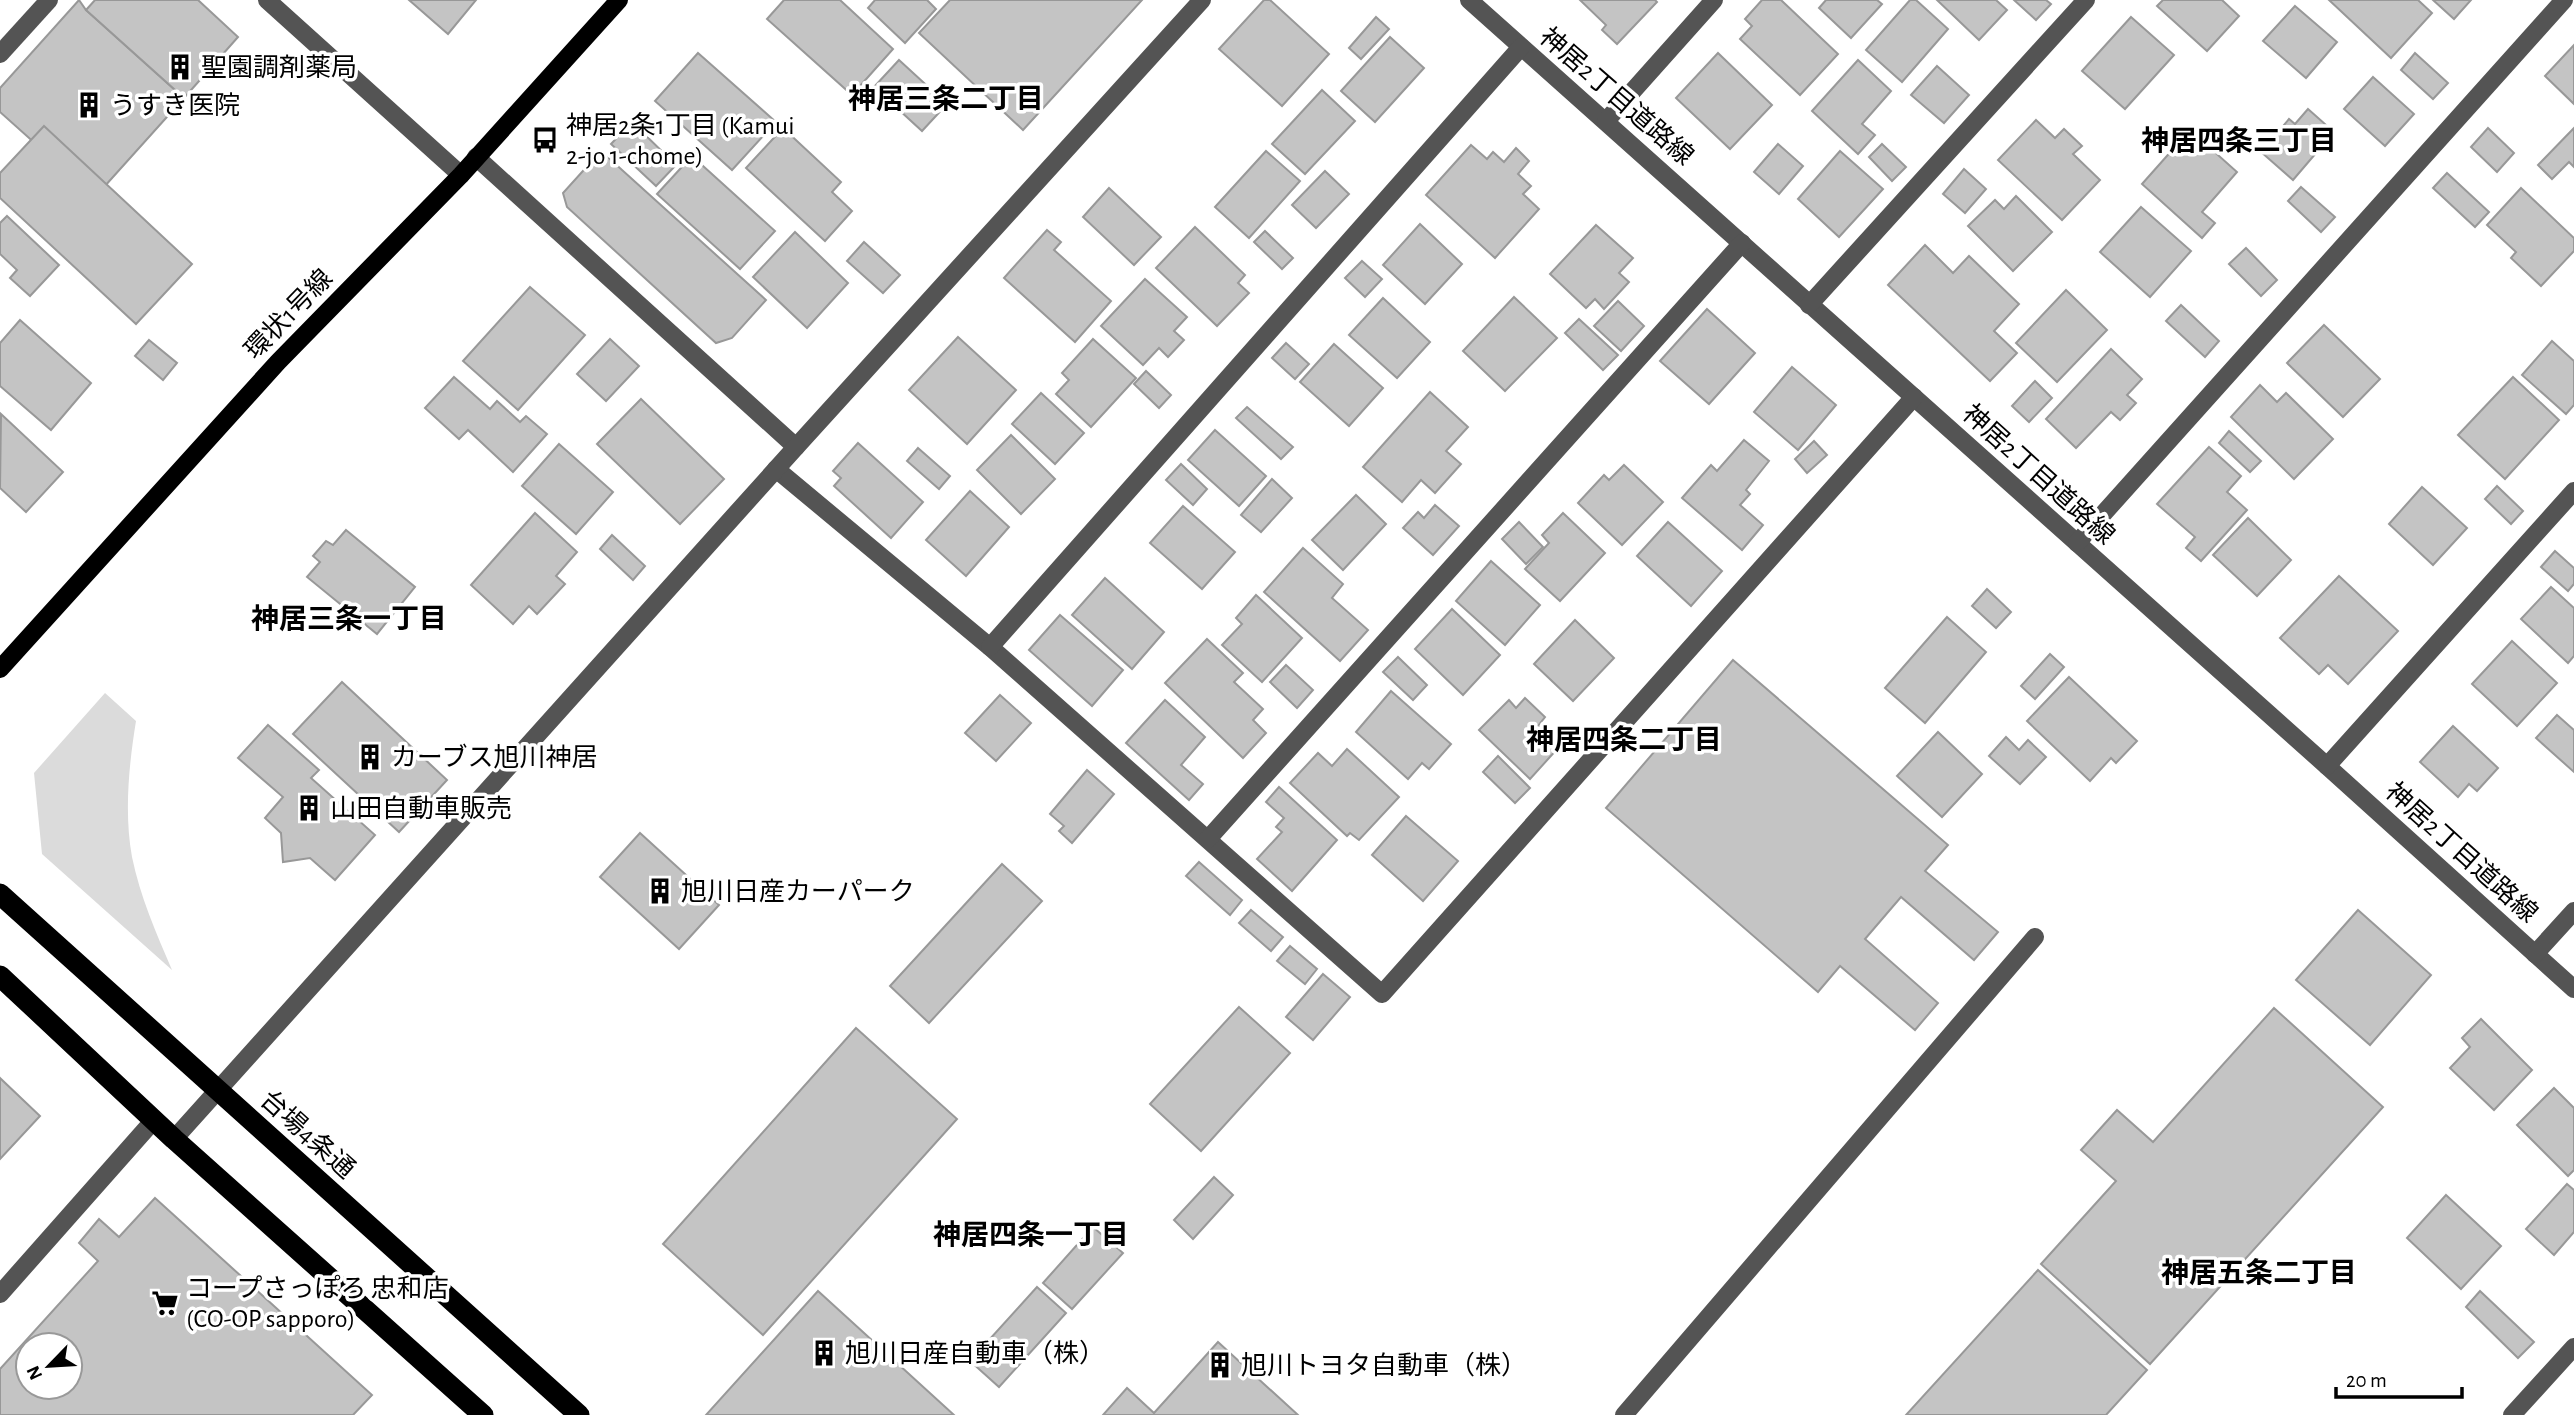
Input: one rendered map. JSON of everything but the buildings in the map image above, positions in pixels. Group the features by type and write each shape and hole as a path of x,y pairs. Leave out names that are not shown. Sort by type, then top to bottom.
{"highway":[{"name":"台場4条通","path":"0,894 579,1415"},
{"path":"0,975 174,1139 483,1415"}],"main road":[{"name":"環状1号線","path":"0,669 278,362 461,175 619,0"}],"street":[{"path":"0,54 49,0"},
{"path":"267,0 461,175"},
{"path":"174,1139 1202,0"},
{"name":"神居2丁目道路線","path":"1469,0 2328,766 2574,989"},
{"path":"1606,121 1714,0"},
{"path":"1809,305 2086,0"},
{"path":"2077,543 2564,0"},
{"path":"990,648 1521,47"},
{"path":"476,156 796,447"},
{"path":"1208,839 1742,243"},
{"path":"776,469 990,648 1382,994 1914,397"},
{"path":"2328,766 2574,491"},
{"path":"2535,954 2574,911"},
{"path":"1624,1415 2035,937"},
{"path":"0,1294 154,1120"},
{"path":"2512,1415 2574,1347"}],"shaded area":[{"path":"105,693 136,721 128,789 132,857 144,900 172,970 42,854 34,773"}],"place":[{"name":"聖園調剤薬局","path":"180,67"},
{"name":"うすき医院","path":"89,105"},
{"name":"神居2条1丁目 (Kamui 2-jo 1-chome)","path":"545,140"},
{"name":"カーブス旭川神居","path":"370,757"},
{"name":"山田自動車販売","path":"309,808"},
{"name":"旭川日産カーパーク","path":"660,891"},
{"name":"コープさっぽろ 忠和店 (CO-OP sapporo)","path":"165,1303"},
{"name":"旭川日産自動車（株）","path":"824,1353"},
{"name":"旭川トヨタ自動車（株）","path":"1220,1365"}],"district":[{"name":"神居三条二丁目","path":"946,98"},
{"name":"神居四条三丁目","path":"2239,140"},
{"name":"神居三条一丁目","path":"349,618"},
{"name":"神居四条二丁目","path":"1624,739"},
{"name":"神居四条一丁目","path":"1031,1234"},
{"name":"神居五条二丁目","path":"2259,1272"}]}
